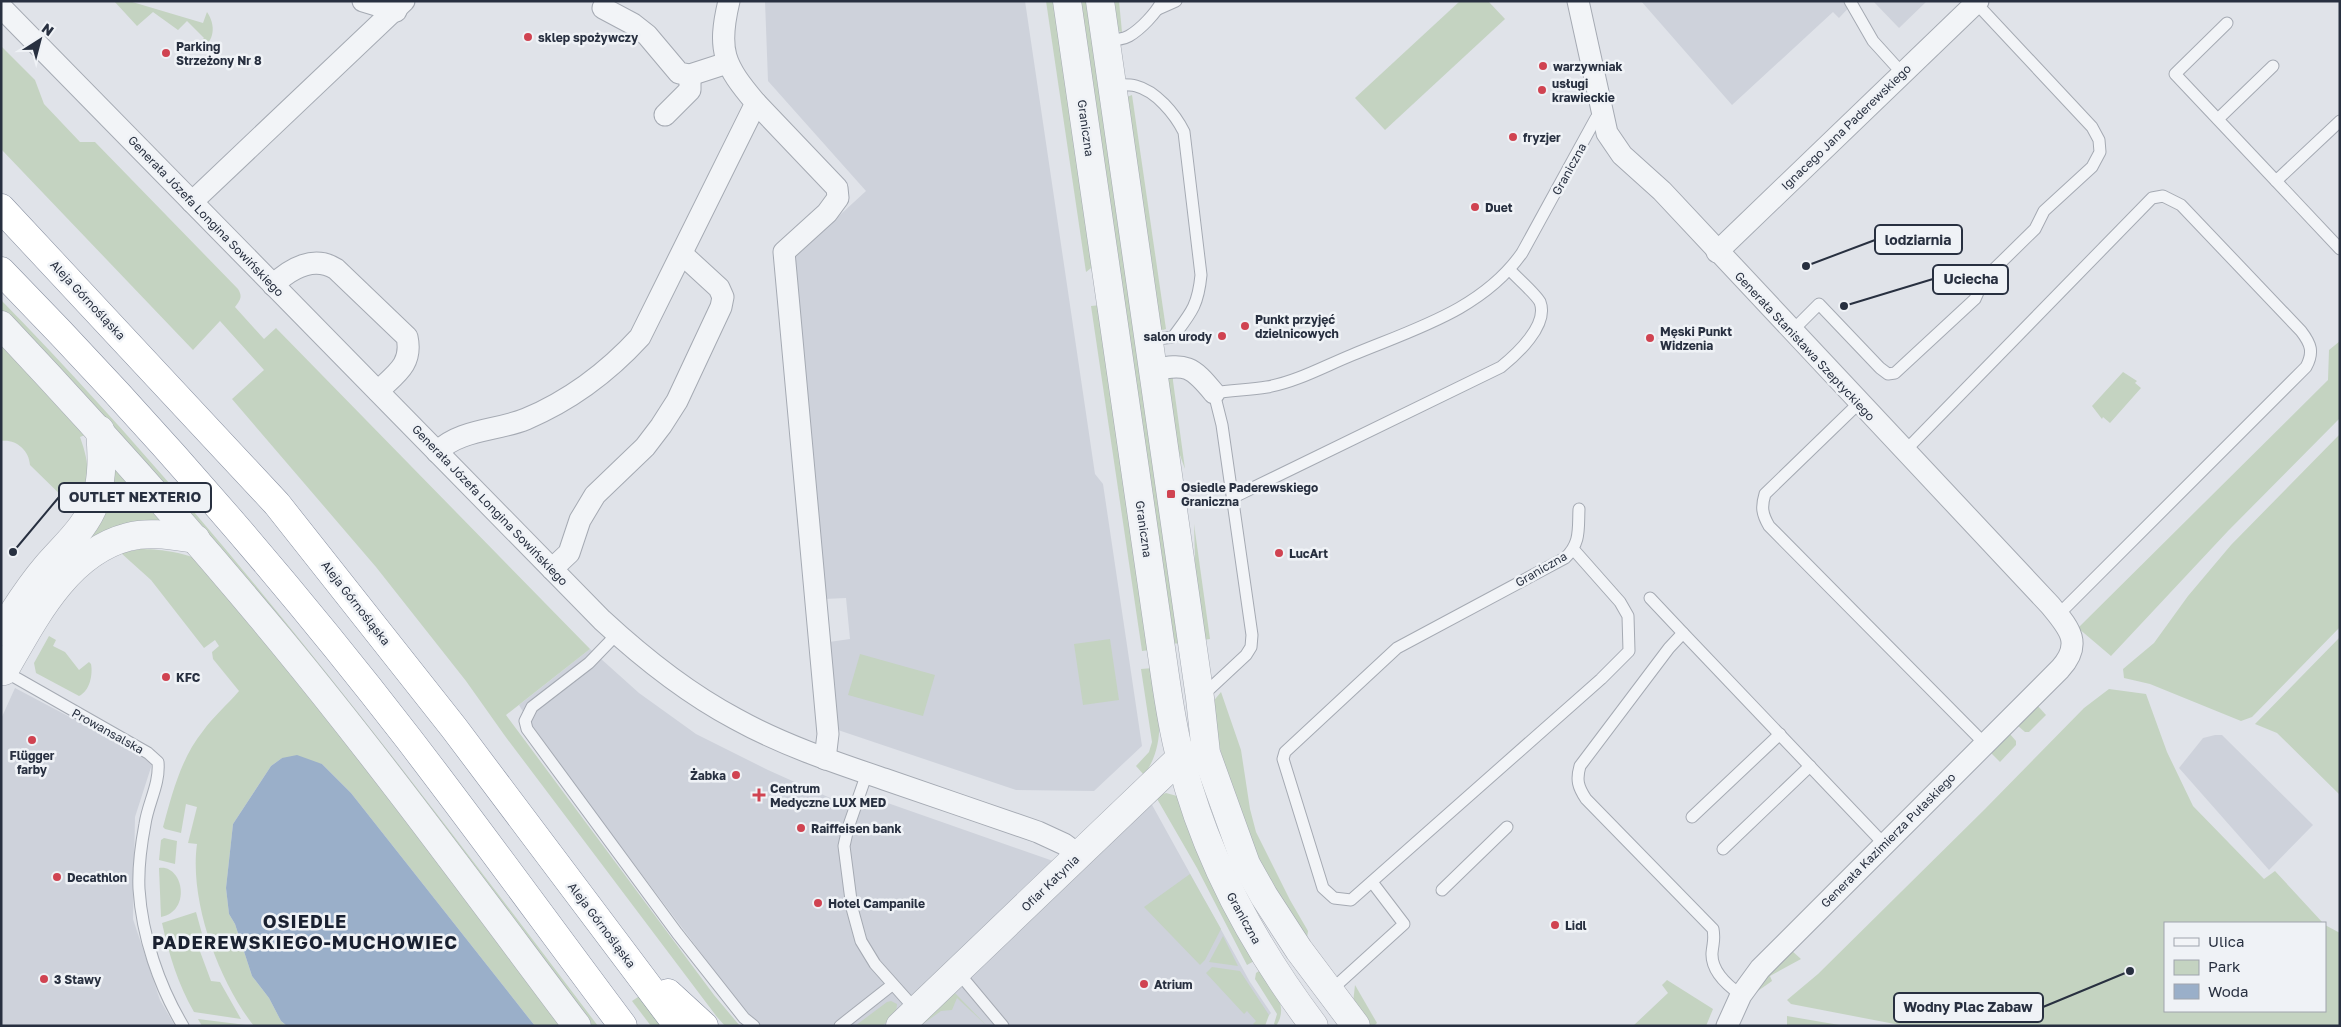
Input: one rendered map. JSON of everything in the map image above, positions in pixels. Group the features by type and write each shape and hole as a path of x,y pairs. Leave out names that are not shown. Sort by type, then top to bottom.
{"highway":[{"name":"Aleja Górnośląska","path":"1,208 282,511 454,728 678,1026"},
{"path":"1,270 181,463 275,574 408,739 623,1026"},
{"path":"619,949 704,1026"}],"street":[{"path":"363,1 400,6"},
{"path":"729,1 725,20 724,42 727,62 734,77 836,188 838,198 827,213 784,252 828,734 825,759"},
{"name":"Graniczna","path":"1067,1 1163,665 1193,755 1246,864 1264,896 1329,992 1356,1026"},
{"name":"Graniczna","path":"1100,1 1200,698 1193,755 1203,830 1229,892 1304,1022"},
{"name":"Generała Stanisława Szeptyckiego","path":"1578,1 1607,133 1622,155 1662,192 2058,615 2070,631 2073,641 2069,657 2064,665"},
{"name":"Ignacego Jana Paderewskiego","path":"1717,252 1977,2"},
{"path":"192,202 243,156 302,96 400,6"},
{"name":"Generała Józefa Longina Sowińskiego","path":"1,7 552,569 617,634 656,667 700,698 753,728 825,759 1045,834 1079,855"},
{"path":"603,8 647,34 679,73 690,75 727,62"},
{"path":"665,115 690,90 690,75"},
{"path":"437,452 456,438 496,429 526,419 595,380 616,363 640,337 756,103"},
{"path":"552,569 569,553 580,520 595,495 645,447 661,426 677,401 722,307 723,297 719,288 682,254"},
{"path":"273,285 292,270 317,261 327,263 336,269 407,337 410,348 405,365 378,391"},
{"path":"1,325 100,430 196,539 351,728 577,1026"},
{"path":"1153,370 1177,365 1189,369 1201,377 1214,392"},
{"path":"1,632 26,592 85,523 99,488 102,460 100,430"},
{"path":"2,673 44,605 76,567 96,551 117,541 143,535 196,539"},
{"name":"Generała Kazimierza Pułaskiego","path":"1727,1026 1741,994 1767,960 2064,665"},
{"name":"Ofiar Katynia","path":"908,1018 1079,855 1193,755"},
{"path":"1304,1022 1329,992"}],"lane":[{"path":"1106,40 1129,36 1160,5 1176,1"},
{"path":"1850,1 1873,40 1902,73"},
{"name":"Ignacego Jana Paderewskiego","path":"1792,331 1819,304 1880,368 1888,374 1895,373 1975,299 1984,279 2035,229 2044,211 2092,167 2098,158 2099,140 2092,127 1977,2"},
{"path":"2227,23 2175,74 2339,247"},
{"path":"2218,119 2273,66"},
{"path":"1112,84 1137,86 1153,96 1176,116 1184,132 1201,275 1199,297 1173,337 1149,340"},
{"name":"Graniczna","path":"1214,392 1266,387 1299,377 1455,312 1494,285 1510,270 1543,218 1596,118"},
{"path":"2276,180 2340,121"},
{"path":"1904,452 2152,198 2163,196 2181,205 2301,331 2310,344 2311,357 2306,367 2058,615"},
{"path":"1232,498 1501,367 1530,339 1538,325 1540,312 1540,302 1510,270"},
{"path":"1200,698 1246,656 1251,648 1252,635 1222,425 1214,392"},
{"path":"1859,403 1765,494 1762,505 1763,515 1769,526 1985,744"},
{"name":"Graniczna","path":"1574,550 1620,602 1628,616 1629,651 1601,679 1351,900 1334,898 1323,888 1283,759 1285,752 1397,648 1565,558 1574,550 1577,541 1579,509"},
{"path":"1650,598 1884,844"},
{"path":"1683,633 1669,648 1580,766 1577,778 1579,788 1586,799 1713,929 1716,941 1712,953 1713,962 1718,974 1732,989 1741,994"},
{"path":"617,634 589,663 532,707 525,721 527,730 677,933 744,1018 754,1026"},
{"name":"Prowansalska","path":"2,673 141,749 158,762 159,774 145,822 139,889 151,952 170,1003 184,1026"},
{"path":"1692,817 1780,734"},
{"path":"1723,849 1810,766"},
{"path":"867,773 848,828 844,846 852,908 861,941 875,964 892,985 908,1018"},
{"path":"1442,890 1506,828"},
{"path":"1329,992 1404,924 1372,882"},
{"path":"957,971 1003,1026"},
{"path":"840,1026 892,985"}],"shaded area":[{"path":"765,1 1025,1 1095,474 1103,484 1142,746 1094,791 1016,790 838,730 829,642 850,639 846,598 824,599 791,260 866,191 768,81"},
{"path":"1641,1 1855,1 1839,18 1833,12 1732,105"},
{"path":"1873,1 1927,1 1899,28"},
{"path":"590,649 639,693 696,734 768,770 848,806 882,801 1076,869 1151,803 1250,982 1271,1013 1260,1026 756,1026 537,735 519,705"},
{"path":"15,688 153,761 135,817 133,919 160,1000 175,1026 1,1026 1,719"},
{"path":"2222,735 2313,825 2269,870 2179,768 2203,738"}],"green space":[{"path":"114,1 129,1 203,23 207,12 213,28 211,38 200,49 197,45 204,38 187,21 178,30 153,12 137,26"},
{"path":"1046,1 1056,1 1095,265 1086,272"},
{"path":"1078,1 1090,1 1182,643 1170,644"},
{"path":"1110,1 1119,1 1122,32 1116,31"},
{"path":"1460,1 1488,1 1505,19 1385,130 1355,98"},
{"path":"1,46 35,80 44,104 80,142 95,142 238,289 240,298 235,307 264,339 276,328 590,649 506,715 714,995 740,1026 725,1026 717,1017 505,736 466,681 376,567 232,399 264,370 220,321 193,350 1,149"},
{"path":"1132,95 1166,329 1163,330 1159,328 1127,97"},
{"path":"1,300 161,473 237,563 384,746 598,1026 589,1026 42,352 1,310"},
{"path":"1101,305 1150,650 1142,651 1091,306"},
{"path":"1,340 85,435 80,437 86,457 86,482 84,490 73,507 30,465 27,455 21,447 12,442 1,441"},
{"path":"2340,341 2340,418 2228,531 2111,656 2078,628 2328,380 2329,350"},
{"path":"2123,372 2137,381 2135,383 2141,388 2110,423 2103,417 2102,419 2092,406"},
{"path":"1169,377 1173,377 1185,469 1173,436 1166,380"},
{"path":"2340,434 2340,627 2252,717 2241,721 2150,684 2124,678 2123,669 2154,643 2188,596 2231,545"},
{"path":"111,464 168,523 146,524 25,609"},
{"path":"1194,524 1210,639 1203,640 1196,595"},
{"path":"141,549 178,553 198,560 265,638 564,1026 535,1026 351,793 322,764 282,758 271,766 233,824 226,888 229,914 235,924 252,976 269,998 281,1021 287,1026 254,1026 241,1008 218,964 202,915 196,866 197,844 188,843 197,807 186,804 181,833 163,827 178,777 195,742 239,691 213,659 212,652 219,646 215,640 204,648 151,580 121,553"},
{"path":"49,636 56,640 53,646 65,652 79,670 89,662 91,664 90,682 83,694 79,696 36,673 34,663"},
{"path":"2340,637 2340,795 2277,733 2255,724"},
{"path":"1110,639 1119,700 1083,705 1074,644"},
{"path":"860,654 935,675 923,716 848,695"},
{"path":"1153,668 1159,709 1159,736 1156,750 1144,775 1136,766 1149,752 1152,742 1141,669"},
{"path":"2109,689 2146,694 2167,752 2193,806 2264,879 2275,871 2322,922 2164,922 2164,1012 2326,1012 2326,926 2340,933 2340,1026 1905,1026 1791,1004 1787,1000 1818,974 2084,708"},
{"path":"1221,692 1241,750 1250,809 1256,832 1290,900 1308,931 1307,938 1269,879 1249,839 1241,817 1226,771 1211,704"},
{"path":"2037,705 2046,715 2029,732 2025,732 2017,725"},
{"path":"2009,733 2016,741 2016,745 2000,762 1990,752"},
{"path":"1166,793 1177,796 1256,960 1247,965 1197,868 1156,797"},
{"path":"164,838 177,841 175,864 159,860 161,840"},
{"path":"159,868 167,869 174,873 181,889 177,906 171,913 161,917"},
{"path":"1190,874 1221,929 1205,960 1200,965 1144,907"},
{"path":"196,912 204,941 198,946 211,981 220,982 241,1019 194,1012 183,991 171,958 162,923"},
{"path":"1223,936 1238,966 1209,962"},
{"path":"1791,950 1801,959 1770,976 1772,981 1755,993 1758,984"},
{"path":"1212,967 1240,971 1269,1015 1265,1026 1255,1026 1253,1024 1256,1021 1247,1011 1244,1014 1206,973"},
{"path":"1262,969 1275,989 1280,1004 1280,1019 1276,1026 1274,1024 1277,1014 1255,979 1256,973"},
{"path":"1667,980 1713,1009 1706,1026 1633,1026 1668,993 1662,985"},
{"path":"1355,985 1377,1023 1374,1026 1369,1026 1353,1003"},
{"path":"950,993 955,993 987,1026 957,998 952,1010 941,1011 920,1026 912,1026"},
{"path":"641,995 664,1026 651,1026 632,1001"},
{"path":"891,1001 897,1004 896,1014 882,1026 855,1026 887,1002"},
{"path":"1787,1016 1845,1026 1787,1026"},
{"path":"198,1019 246,1025 246,1026 202,1026"}],"water":[{"path":"297,755 322,764 351,793 535,1026 287,1026 281,1021 269,998 252,976 235,924 229,914 226,888 233,824 271,766 282,758"}],"place":[{"name":"sklep spożywczy","path":"528,37"},
{"name":"Parking Strzeżony Nr 8","path":"166,53"},
{"name":"warzywniak","path":"1543,66"},
{"name":"usługi krawieckie","path":"1542,90"},
{"name":"fryzjer","path":"1513,137"},
{"name":"Duet","path":"1475,207"},
{"name":"lodziarnia","path":"1806,266"},
{"name":"Uciecha","path":"1844,306"},
{"name":"Punkt przyjęć dzielnicowych","path":"1245,326"},
{"name":"salon urody","path":"1222,336"},
{"name":"Męski Punkt Widzenia","path":"1650,338"},
{"name":"Osiedle Paderewskiego Graniczna","path":"1171,494"},
{"name":"OUTLET NEXTERIO","path":"13,552"},
{"name":"LucArt","path":"1279,553"},
{"name":"KFC","path":"166,677"},
{"name":"Flügger farby","path":"32,740"},
{"name":"Żabka","path":"736,775"},
{"name":"Centrum Medyczne LUX MED","path":"759,795"},
{"name":"Raiffeisen bank","path":"801,828"},
{"name":"Decathlon","path":"57,877"},
{"name":"Hotel Campanile","path":"818,903"},
{"name":"Lidl","path":"1555,925"},
{"name":"Wodny Plac Zabaw","path":"2130,971"},
{"name":"3 Stawy","path":"44,979"},
{"name":"Atrium","path":"1144,984"}],"district":[{"name":"OSIEDLE PADEREWSKIEGO-MUCHOWIEC","path":"305,931"}]}
